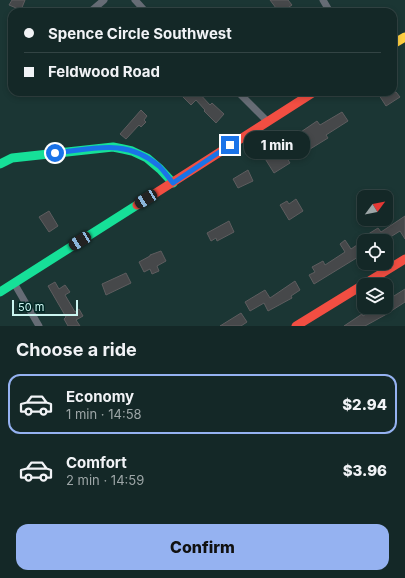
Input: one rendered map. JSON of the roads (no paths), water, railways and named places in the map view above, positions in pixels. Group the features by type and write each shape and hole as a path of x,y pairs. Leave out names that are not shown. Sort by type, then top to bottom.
{"street":[{"path":"95,8 104,0"},
{"path":"135,0 142,8"},
{"path":"243,96 267,121"},
{"path":"0,292 308,96"},
{"path":"0,164 12,158 113,147 127,149 140,154 159,166 173,183"},
{"path":"296,326 405,259"},
{"path":"14,283 39,326"}]}
